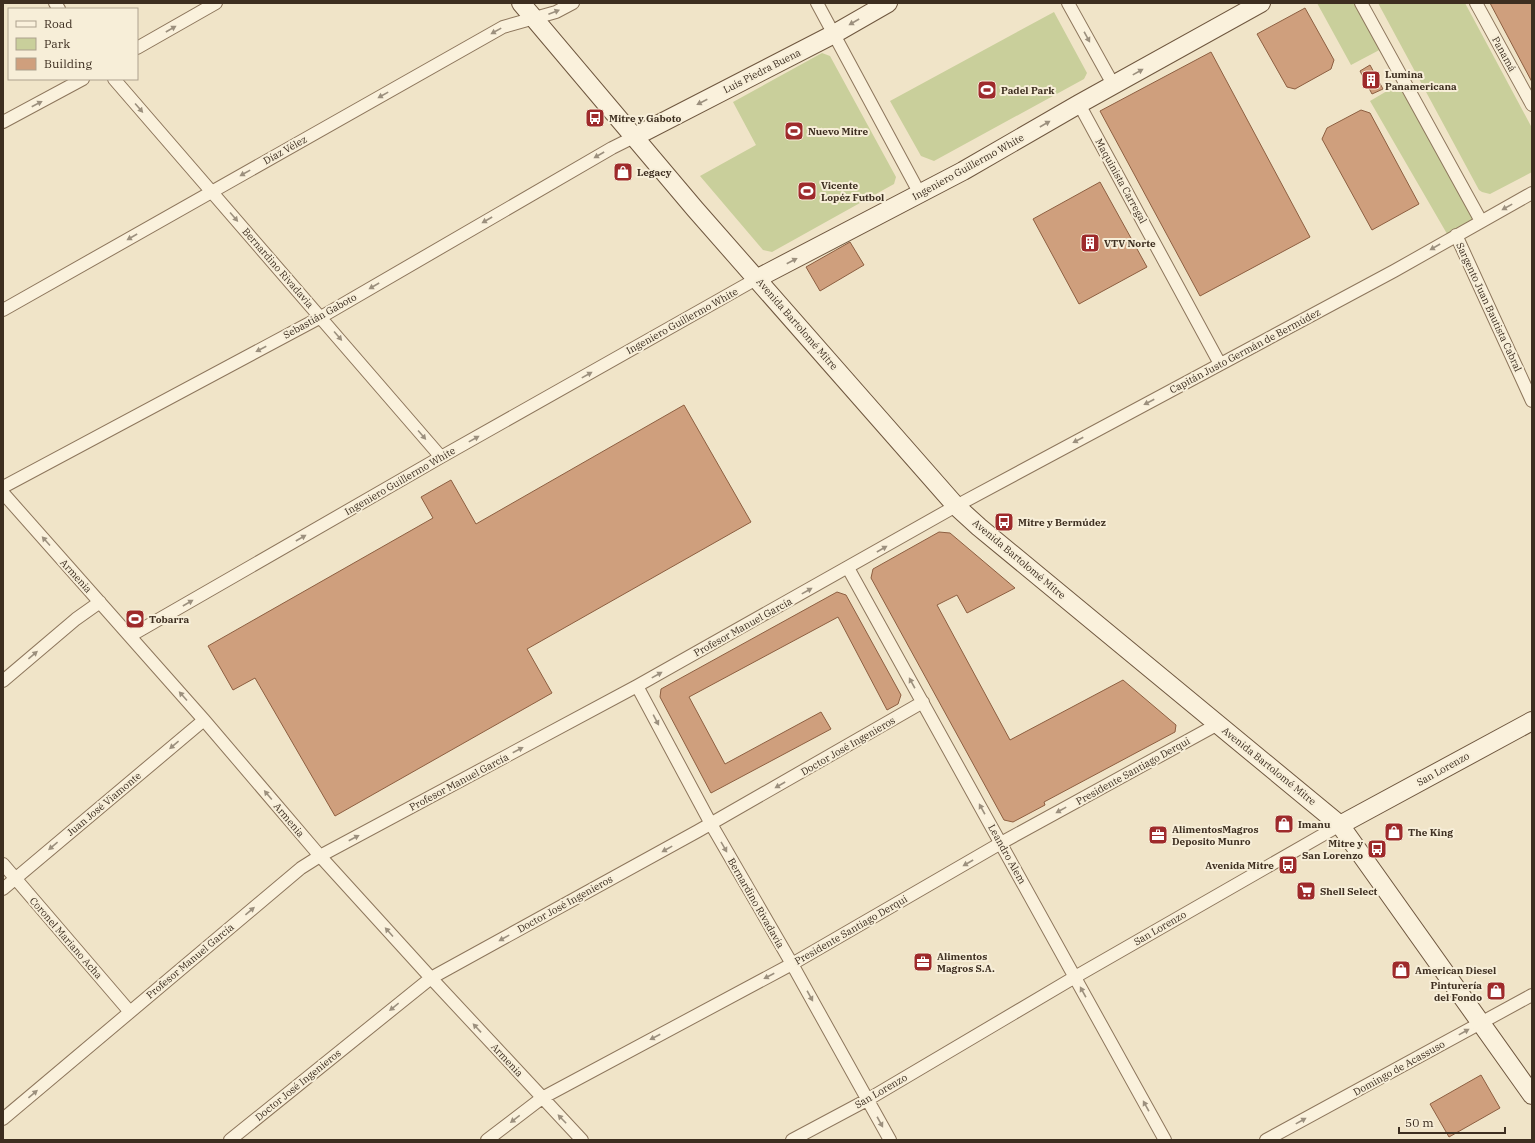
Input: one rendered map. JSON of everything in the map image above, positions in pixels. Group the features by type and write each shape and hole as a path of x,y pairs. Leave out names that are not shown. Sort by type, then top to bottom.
{"main road":[{"name":"Avenida Bartolomé Mitre","path":"521,3 634,137 956,506 979,527 1340,825 1532,1095"},
{"name":"Luis Piedra Buena","path":"634,137 834,34 888,3"},
{"name":"Ingeniero Guillermo White","path":"758,278 963,172 1079,104 1114,86 1261,3"},
{"name":"San Lorenzo","path":"1340,825 1532,721"}],"street":[{"path":"138,47 216,3"},
{"name":"Díaz Vélez","path":"3,310 503,27 556,12 573,3"},
{"path":"817,3 920,194"},
{"path":"1068,3 1114,86"},
{"path":"1361,3 1481,221"},
{"name":"Panamá","path":"1476,3 1532,105"},
{"path":"3,122 81,80"},
{"name":"Bernardino Rivadavia","path":"115,80 441,457"},
{"name":"Maquinista Carregal","path":"1079,104 1220,364"},
{"name":"Sebastián Gaboto","path":"3,487 321,317 605,152 634,137"},
{"name":"Capitán Justo Germán de Bermúdez","path":"956,506 1394,271 1532,193"},
{"name":"Sargento Juan Bautista Cabral","path":"1456,235 1532,400"},
{"name":"Ingeniero Guillermo White","path":"130,636 441,457 758,278"},
{"name":"Armenia","path":"3,493 204,720 320,856 582,1140"},
{"name":"Profesor Manuel García","path":"3,1119 301,868 320,856 638,686 956,506"},
{"name":"Leandro Alem","path":"848,568 1165,1140"},
{"path":"3,680 76,619 100,602"},
{"name":"Bernardino Rivadavia","path":"638,686 711,824 792,964 890,1140"},
{"name":"Doctor José Ingenieros","path":"230,1140 431,978 711,824 923,702"},
{"name":"Juan José Viamonte","path":"3,889 204,720"},
{"name":"Presidente Santiago Derqui","path":"487,1140 542,1098 792,964 1001,843 1218,724"},
{"name":"San Lorenzo","path":"792,1140 867,1100 1075,977 1340,825"},
{"name":"Coronel Mariano Acha","path":"3,864 130,1012"},
{"name":"Domingo de Acassuso","path":"1266,1140 1532,995"}],"green space":[{"path":"1317,3 1361,3 1385,47 1351,65"},
{"path":"1378,3 1465,3 1532,128 1532,172 1490,194 1479,190"},
{"name":"Padel Park","path":"1054,12 1087,73 1084,79 934,161 921,156 890,101"},
{"path":"822,53 830,56 896,177 894,184 772,252 763,250 700,176 756,145 733,102"},
{"path":"1404,81 1481,221 1450,239 1370,101"}],"building":[{"path":"1490,3 1532,3 1532,82"},
{"path":"1305,8 1334,60 1331,69 1295,89 1287,87 1257,34"},
{"path":"1211,52 1310,237 1200,296 1100,111"},
{"name":"Lumina Panamericana","path":"1370,65 1383,89 1372,94 1360,71"},
{"path":"1361,110 1370,113 1419,204 1372,230 1322,139 1327,128"},
{"name":"VTV Norte","path":"1100,182 1147,267 1079,304 1033,219"},
{"path":"850,242 864,265 820,291 806,267"},
{"path":"684,405 751,522 527,649 552,693 335,816 255,678 233,690 208,646 433,518 421,497 451,480 476,524"},
{"path":"939,532 950,533 1015,588 967,613 957,595 937,605 1010,740 1123,680 1176,725 1175,732 1044,802 1045,805 1013,822 1004,820 871,578 873,569"},
{"path":"837,592 846,595 901,695 898,704 887,710 838,617 689,697 725,764 821,712 831,729 711,793 660,697 661,689"},
{"path":"1481,1075 1500,1108 1449,1137 1430,1104"}],"place":[{"name":"Lumina Panamericana","path":"1371,80"},
{"name":"Padel Park","path":"987,90"},
{"name":"Mitre y Gaboto","path":"595,118"},
{"name":"Nuevo Mitre","path":"794,131"},
{"name":"Legacy","path":"623,172"},
{"name":"Vicente Lopéz Futbol","path":"807,191"},
{"name":"VTV Norte","path":"1090,243"},
{"name":"Mitre y Bermúdez","path":"1004,522"},
{"name":"Tobarra","path":"135,619"},
{"name":"Imanu","path":"1284,824"},
{"name":"The King","path":"1394,832"},
{"name":"AlimentosMagros Deposito Munro","path":"1158,835"},
{"name":"Mitre y San Lorenzo","path":"1377,849"},
{"name":"Avenida Mitre","path":"1288,865"},
{"name":"Shell Select","path":"1306,891"},
{"name":"Alimentos Magros S.A.","path":"923,962"},
{"name":"American Diesel","path":"1401,970"},
{"name":"Pinturería del Fondo","path":"1496,991"}]}
